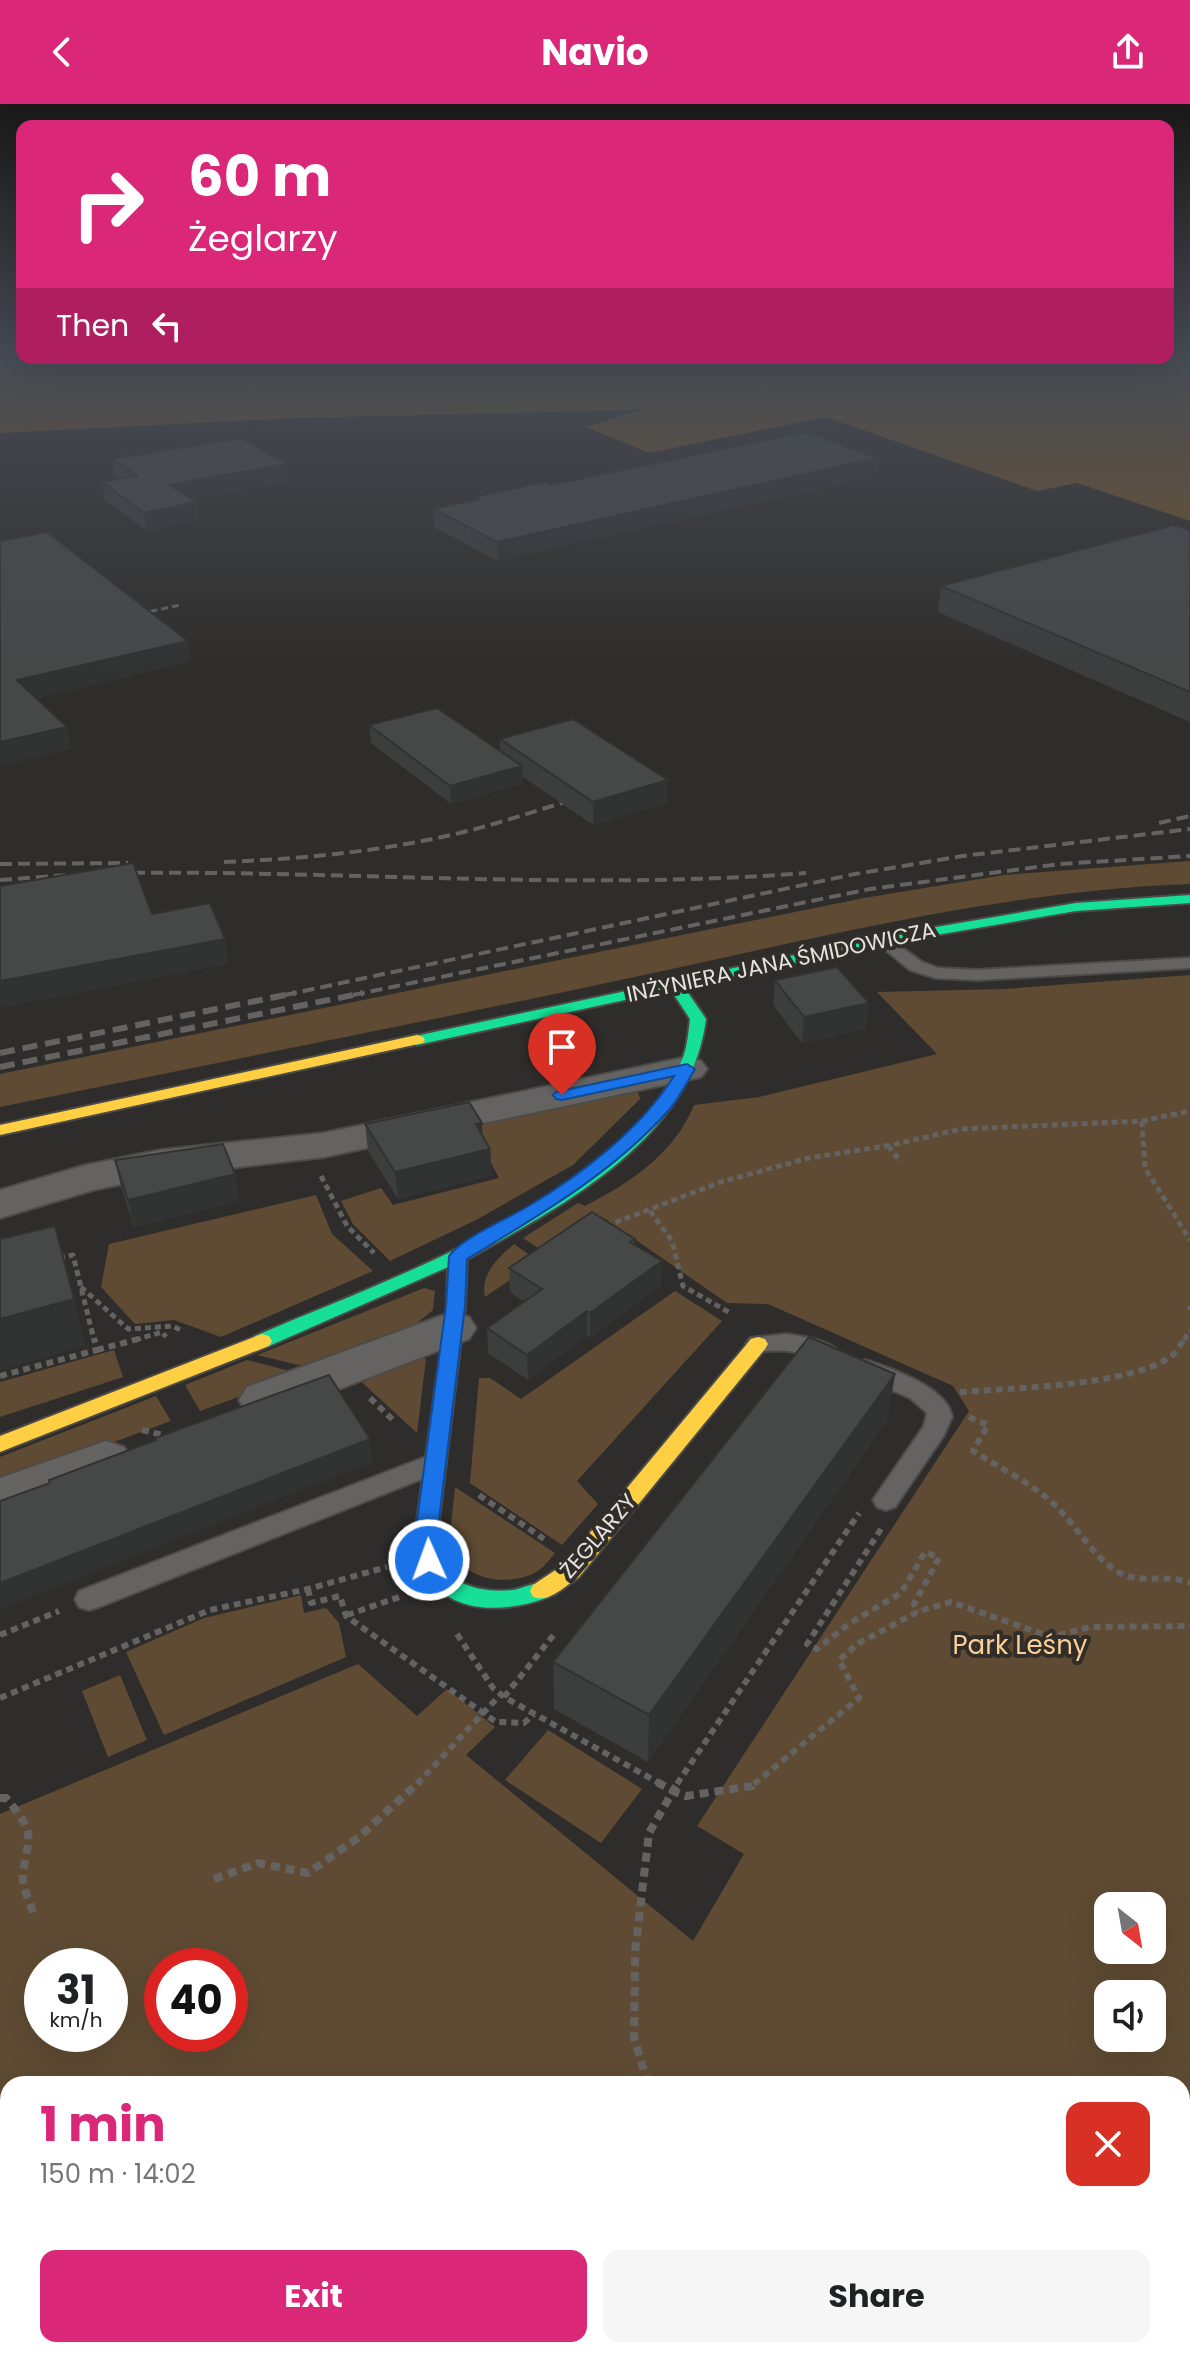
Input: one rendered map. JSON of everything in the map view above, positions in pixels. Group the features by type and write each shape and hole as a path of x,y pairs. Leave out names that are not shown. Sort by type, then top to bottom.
{"street":[{"name":"INŻYNIERA JANA ŚMIDOWICZA","path":"0,1130 884,940 1076,907 1190,899"},
{"path":"0,1444 234,1353 458,1256 538,1209 624,1146 664,1105 687,1069 698,1019 674,983"},
{"path":"0,1204 86,1178 161,1163 324,1145 687,1069"},
{"name":"ŻEGLARZY","path":"458,1256 427,1544 429,1560 453,1586 492,1600 515,1600 536,1593 556,1584 571,1571 758,1344"},
{"path":"219,1417 452,1328"},
{"path":"0,1499 140,1447"}],"lane":[{"path":"884,940 916,966 936,973 987,975 1190,963"},
{"path":"758,1344 778,1340 801,1343 910,1388 935,1403 939,1410 938,1423 880,1506"},
{"path":"89,1599 385,1486 434,1463"}],"path":[{"path":"593,1231 721,1182 809,1158 888,1146 961,1129 1142,1121 1190,1111"},
{"path":"1142,1121 1145,1168 1190,1240"},
{"path":"888,1146 901,1162"},
{"path":"314,1163 347,1226 378,1257"},
{"path":"650,1211 672,1241 683,1286 731,1313"},
{"path":"44,1262 73,1255 97,1350"},
{"path":"81,1287 128,1329 173,1326 195,1337"},
{"path":"935,1403 949,1394 976,1388 1076,1383 1135,1371 1171,1357 1190,1331"},
{"path":"0,1376 112,1346"},
{"path":"935,1403 988,1425 973,1451 1058,1508 1090,1548 1122,1575 1179,1576 1190,1583"},
{"path":"466,1487 557,1548"},
{"path":"880,1506 807,1644 817,1649 850,1623 901,1593 925,1552 939,1558 914,1604 919,1611"},
{"path":"646,2076 634,2038 635,1952 649,1833 673,1791 880,1506"},
{"path":"308,1589 311,1603 340,1596 346,1616 496,1722 524,1723 534,1714"},
{"path":"346,1616 413,1592"},
{"path":"0,1635 89,1599"},
{"path":"214,1879 258,1863 308,1873 323,1864 371,1826 483,1712 503,1696 686,1796 752,1786 859,1698 839,1660 859,1643 919,1611 951,1602 1051,1637 1090,1627 1190,1626"},
{"path":"0,1698 210,1610"},
{"path":"0,1798 6,1798 26,1822 31,1853 22,1875 34,1915"}],"green space":[{"path":"1190,861 1190,884 1051,896 915,918 0,1107 0,1074 864,898 1004,875"},
{"name":"Park Leśny","path":"1190,975 1190,2076 0,2076 0,1814 358,1664 417,1716 447,1689 495,1727 466,1755 693,1941 744,1854 697,1826 969,1411 953,1386 768,1304 727,1303 604,1218 549,1255 523,1238 578,1203 585,1206 634,1177 675,1138 694,1105 759,1097 937,1054 877,992 1004,989"},
{"path":"637,1088 640,1099 573,1165 476,1220 390,1261 353,1224 341,1201 381,1188 393,1205 499,1178 472,1127"},
{"path":"316,1195 332,1234 373,1271 221,1337 174,1320 135,1324 101,1287 109,1244"},
{"path":"514,1244 538,1261 485,1297 488,1274 496,1261"},
{"path":"424,1288 435,1291 433,1310 410,1329 315,1369 257,1355"},
{"path":"675,1291 722,1321 577,1481 598,1504 562,1545 470,1483 479,1378 490,1378 521,1399"},
{"path":"114,1350 123,1377 0,1417 0,1382"},
{"path":"422,1357 426,1359 417,1433 353,1374"},
{"path":"247,1360 301,1374 200,1411 185,1385"},
{"path":"156,1396 171,1421 0,1484 0,1457"},
{"path":"455,1487 555,1553 538,1571 515,1579 490,1578 467,1569 453,1549 451,1527"},
{"path":"301,1595 304,1613 326,1608 339,1623 346,1657 164,1735 126,1652 204,1618"},
{"path":"120,1675 147,1740 108,1757 82,1691"},
{"path":"548,1730 642,1789 601,1843 505,1780"}],"shaded area":[{"path":"960,464 1190,464 1190,521 1077,483 1037,491"}],"building":[{"path":"120,464 286,464 169,485 197,502 144,513 102,482 137,476"},
{"path":"651,464 850,464 497,542 433,509 545,482 550,485"},
{"path":"1174,525 1190,530 1190,692 941,586"},
{"path":"47,532 188,641 17,680 67,727 0,742 0,541"},
{"path":"437,708 522,766 450,786 369,725"},
{"path":"573,719 668,780 593,802 500,739"},
{"path":"133,863 152,914 210,903 225,939 0,981 0,886"},
{"path":"837,967 869,1003 804,1017 775,980"},
{"path":"469,1102 482,1123 476,1124 490,1149 395,1172 365,1124"},
{"path":"223,1144 235,1174 128,1200 115,1160"},
{"path":"592,1212 635,1239 630,1242 662,1261 527,1355 487,1328 542,1289 509,1268"},
{"path":"55,1226 74,1299 0,1319 0,1239"},
{"path":"809,1337 895,1374 649,1715 553,1662"},
{"path":"329,1375 370,1439 0,1583 0,1501 155,1438"}],"railway":[{"path":"129,616 180,605"},
{"path":"224,862 338,854 423,841 484,827 581,797"},
{"path":"1159,823 1190,816"},
{"path":"285,995 855,874 963,856 1190,829"},
{"path":"353,995 870,889 1060,864 1190,856"},
{"path":"0,864 128,863"},
{"path":"115,873 547,880 720,878 806,873"},
{"path":"0,880 83,874"},
{"path":"0,1053 295,993"},
{"path":"0,1067 363,993"}],"traffic: fast":[{"path":"417,1040 884,940 1076,907 1190,899"},
{"path":"541,1591 511,1599 478,1598 449,1585 437,1574 429,1560 427,1528 456,1306 458,1256 523,1220 588,1178 645,1128 668,1099 687,1067 698,1019 674,983"},
{"path":"262,1341 458,1256"}],"traffic: slow":[{"path":"0,1130 417,1040"},
{"path":"0,1444 262,1341"},
{"path":"541,1591 571,1571 758,1344"}],"route":[{"path":"429,1560 427,1528 456,1306 458,1256 538,1209 624,1146 664,1105 687,1069 562,1095"}]}
